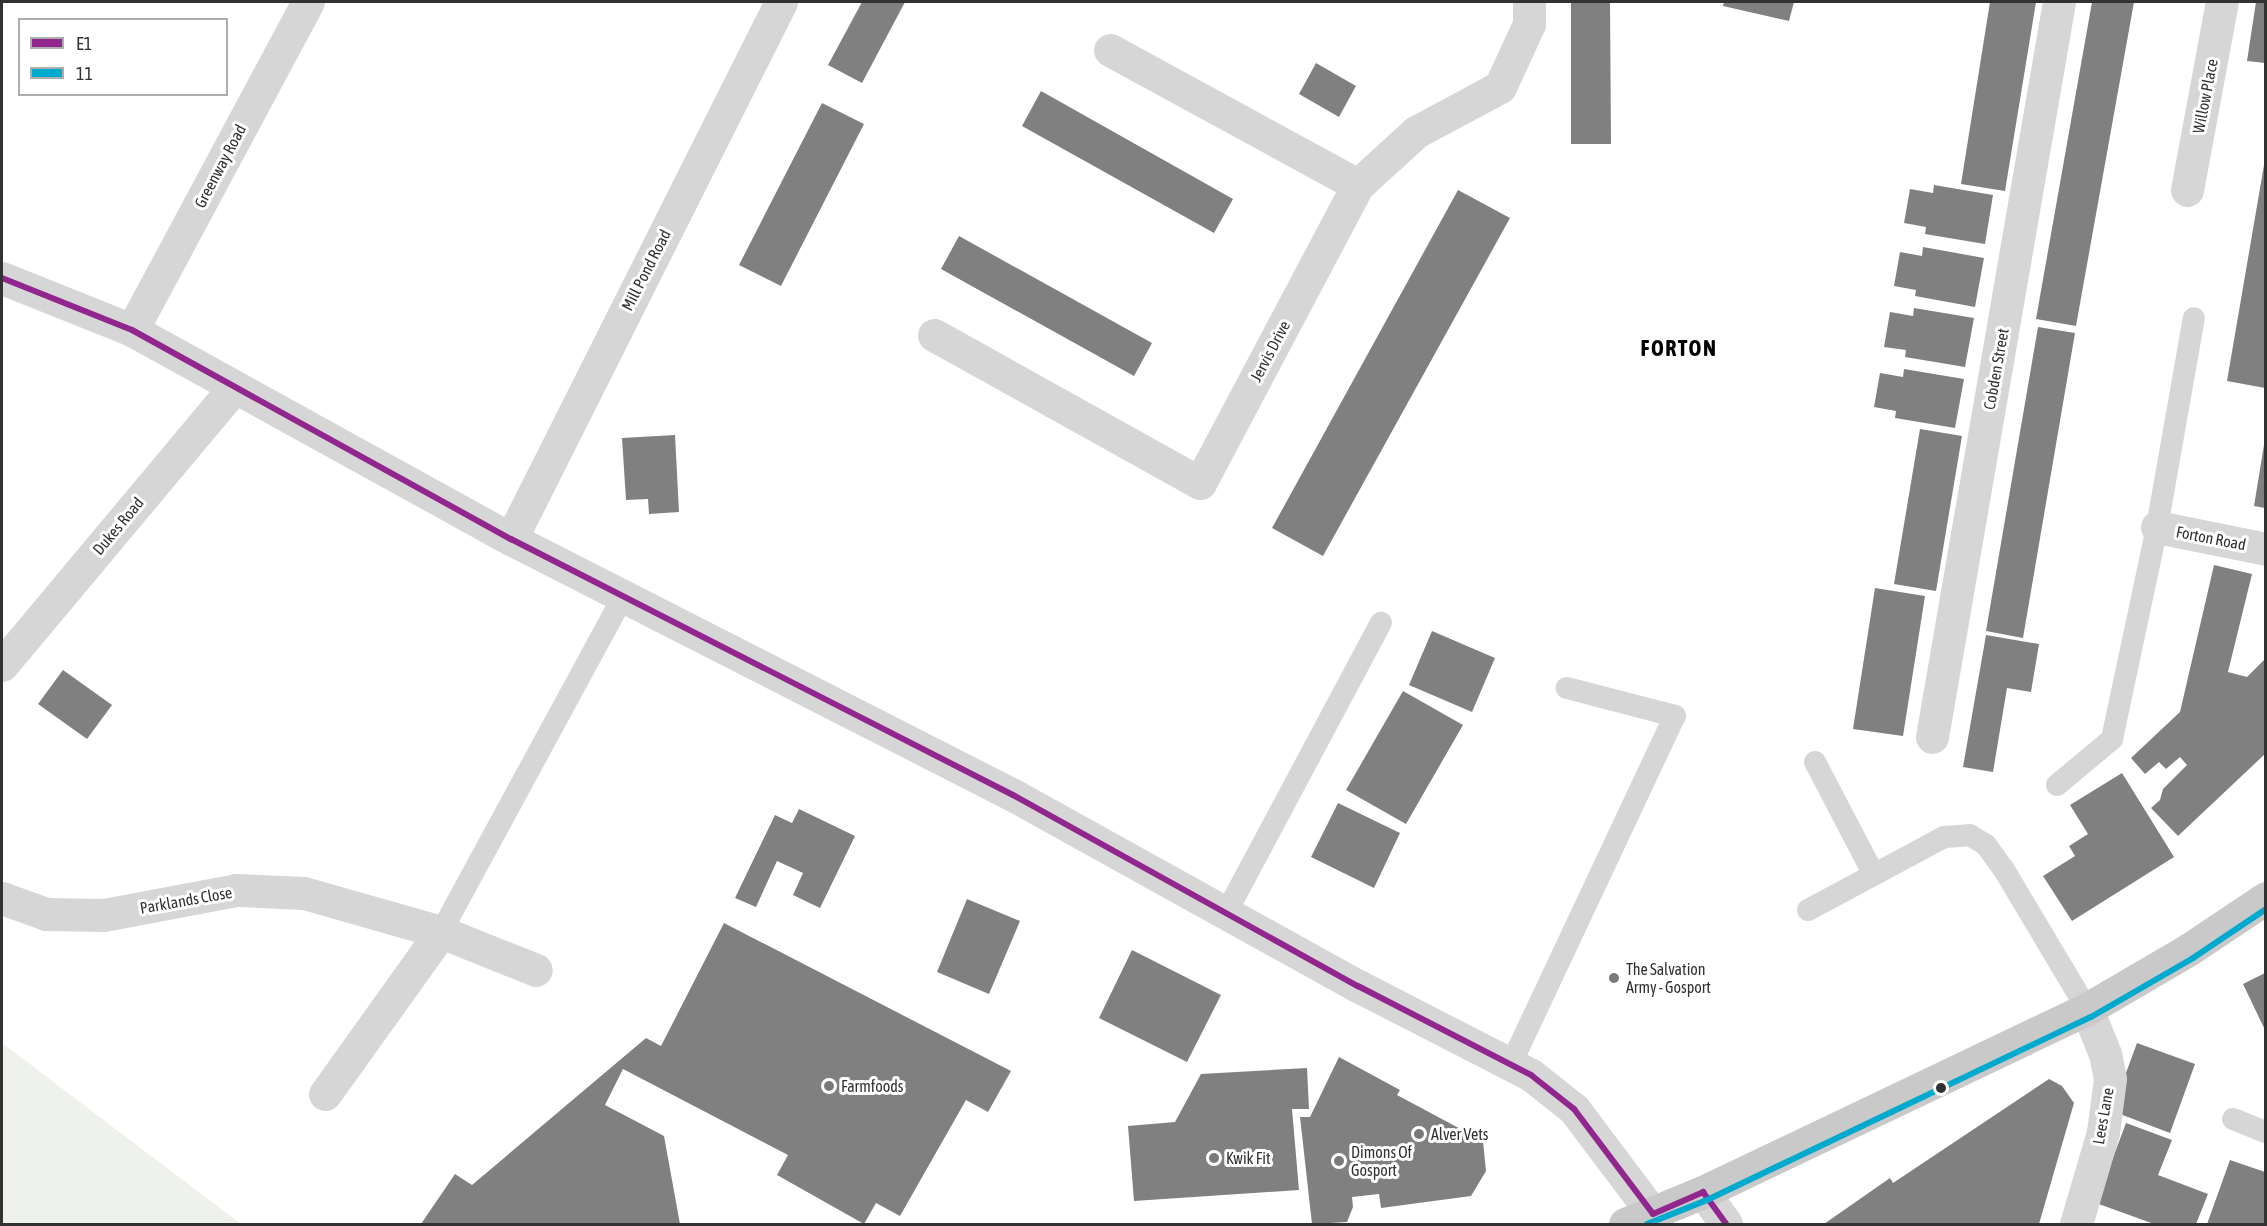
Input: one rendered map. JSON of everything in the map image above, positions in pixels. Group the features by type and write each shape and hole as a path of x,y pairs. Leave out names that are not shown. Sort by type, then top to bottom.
{"main road":[{"path":"1639,1219 1703,1192 2087,1009 2178,956 2265,898"}],"street":[{"name":"Greenway Road","path":"132,330 308,2"},
{"name":"Mill Pond Road","path":"511,539 780,2"},
{"name":"Jervis Drive","path":"934,335 1200,483 1358,185 1416,132 1500,87 1528,24 1529,2"},
{"name":"Cobden Street","path":"1932,737 2059,2"},
{"name":"Willow Place","path":"2187,190 2222,2"},
{"path":"1110,50 1358,185"},
{"path":"2,278 132,330 511,539 1013,795 1542,1083 1574,1109 1639,1219"},
{"name":"Dukes Road","path":"2,665 234,388"},
{"name":"Forton Road","path":"2157,527 2265,549"},
{"name":"Parklands Close","path":"2,898 46,914 104,915 236,890 304,893 441,932 536,970"},
{"path":"325,1094 441,932"},
{"name":"Lees Lane","path":"2076,1224 2103,1132 2110,1079 2105,1054 2087,1009"},
{"path":"1703,1192 1726,1224"}],"lane":[{"path":"2057,785 2112,739 2157,527 2194,318"},
{"path":"441,932 624,595"},
{"path":"1226,913 1381,623"},
{"path":"1510,1066 1675,716 1567,688"},
{"path":"1815,762 1874,875"},
{"path":"1808,910 1944,837 1970,835 1986,845 2087,1009"},
{"path":"2233,1119 2265,1132"}],"shaded area":[{"path":"2,1043 241,1224 2,1224"}],"building":[{"path":"862,2 905,2 862,83 828,65"},
{"path":"1571,2 1610,2 1611,144 1571,144"},
{"path":"1724,2 1794,2 1789,21 1723,6"},
{"path":"1990,2 2036,2 2005,191 1961,184"},
{"path":"2092,2 2134,2 2076,326 2036,319"},
{"path":"2256,2 2265,2 2265,63 2247,61"},
{"path":"1316,63 1356,86 1339,117 1299,94"},
{"path":"1041,91 1233,199 1214,233 1022,126"},
{"path":"822,103 864,124 781,286 739,265"},
{"path":"2265,165 2265,388 2227,381"},
{"path":"1934,185 1993,195 1985,244 1925,234 1926,227 1904,223 1910,189 1933,193"},
{"path":"1458,190 1510,218 1323,556 1272,528"},
{"path":"959,236 1152,343 1134,376 941,269"},
{"path":"1923,247 1984,258 1975,307 1915,296 1916,290 1894,286 1900,252 1922,256"},
{"path":"1914,308 1974,318 1965,367 1905,357 1906,350 1884,347 1890,312 1913,316"},
{"path":"2038,327 2075,333 2023,638 1986,631"},
{"path":"1904,369 1964,379 1955,428 1895,418 1896,411 1874,407 1880,373 1903,377"},
{"path":"1920,429 1962,436 1936,591 1894,584"},
{"path":"675,435 679,512 649,514 648,499 626,500 622,438"},
{"path":"2265,445 2265,508 2254,506"},
{"path":"2214,565 2252,574 2228,672 2247,677 2265,659 2265,754 2178,836 2151,808 2160,800 2163,789 2187,765 2180,757 2166,769 2159,762 2145,774 2131,758 2180,712"},
{"path":"1875,588 1925,596 1903,736 1853,729"},
{"path":"1432,631 1495,658 1472,712 1409,685"},
{"path":"1986,635 2039,644 2031,692 2007,688 1993,772 1963,767"},
{"path":"63,670 112,705 87,739 38,704"},
{"path":"1403,691 1463,725 1406,824 1346,790"},
{"path":"2122,773 2174,857 2072,921 2043,876 2075,856 2069,846 2088,834 2070,805"},
{"path":"1338,803 1400,833 1374,888 1311,857"},
{"path":"799,809 855,836 820,908 793,895 803,873 777,861 756,907 735,898 775,815 792,823"},
{"path":"967,899 1020,921 989,994 937,972"},
{"name":"Farmfoods","path":"724,923 1011,1071 988,1112 966,1100 900,1216 876,1203 864,1224 777,1175 788,1155 623,1069 605,1105 664,1136 680,1224 421,1224 455,1174 472,1185 646,1038 661,1046"},
{"path":"1132,950 1221,995 1187,1062 1099,1018"},
{"path":"2265,973 2265,1030 2243,984"},
{"path":"2137,1043 2195,1064 2170,1133 2112,1111"},
{"name":"Alver Vets","path":"1339,1057 1400,1090 1397,1095 1483,1141 1486,1171 1471,1196 1381,1208 1379,1194 1352,1197 1353,1207 1347,1222 1312,1224 1300,1117 1310,1117"},
{"name":"Kwik Fit","path":"1307,1068 1309,1109 1292,1109 1299,1190 1134,1201 1128,1126 1175,1122 1201,1074"},
{"path":"2049,1079 2062,1086 2074,1103 2039,1224 1824,1224 1890,1178 1893,1183"},
{"path":"2126,1123 2172,1140 2158,1175 2208,1194 2196,1224 2154,1224 2096,1203"},
{"path":"2230,1160 2265,1172 2265,1224 2207,1224"}],"transit line":[{"name":"E1","path":"2,278 132,330 511,539 1013,795 1358,986 1531,1075 1574,1109 1653,1214 1703,1192 1726,1224"},
{"name":"11","path":"1647,1224 1707,1200 2091,1017 2193,958 2266,909"}],"place":[{"name":"The Salvation Army - Gosport","path":"1614,978"},
{"name":"Farmfoods","path":"829,1086"},
{"name":"Alver Vets","path":"1419,1134"},
{"name":"Kwik Fit","path":"1214,1158"},
{"name":"Dimons Of Gosport","path":"1339,1161"}],"district":[{"name":"FORTON","path":"1679,349"}]}
